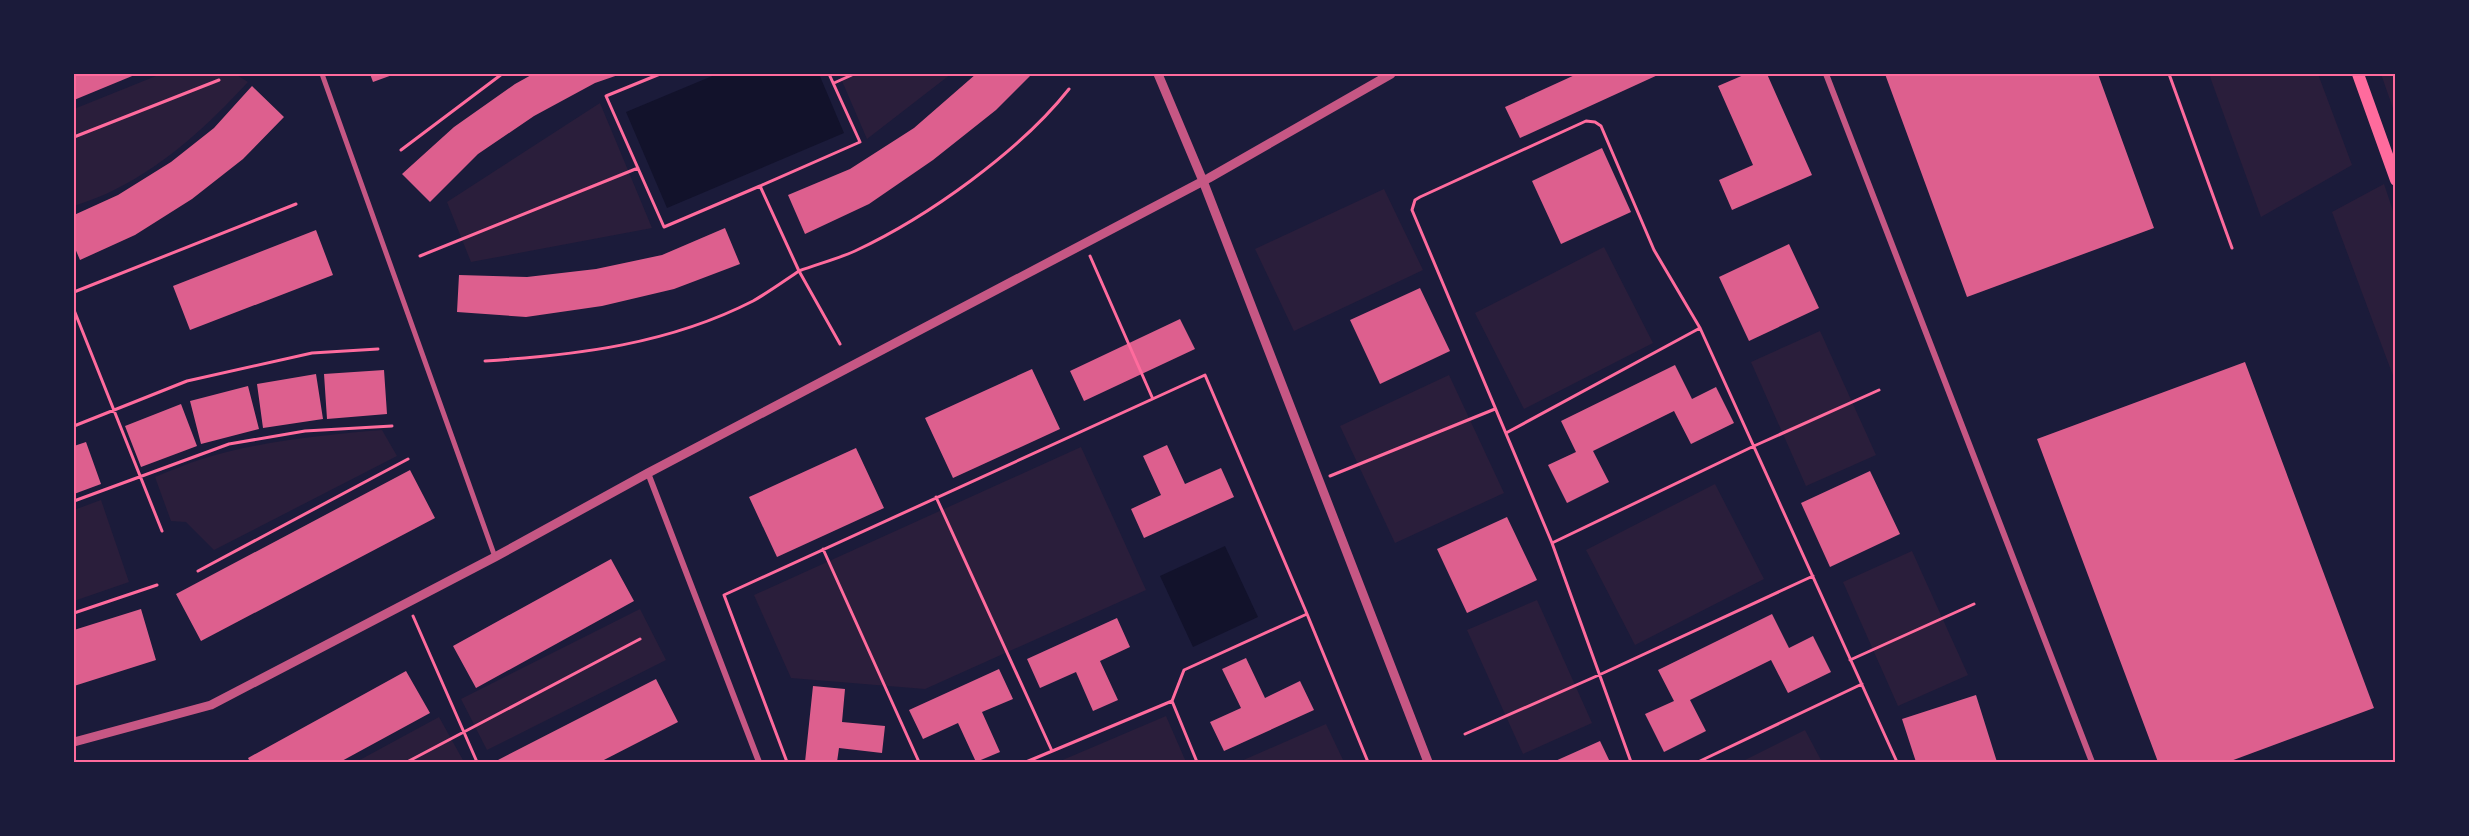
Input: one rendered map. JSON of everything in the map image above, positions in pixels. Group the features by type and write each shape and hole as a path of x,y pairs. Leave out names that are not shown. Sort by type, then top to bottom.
{"main road":[{"path":"2358,74 2396,180"}],"street":[{"path":"322,74 495,558"},
{"path":"1158,74 1203,181 1428,762"},
{"path":"74,742 211,705 495,558 648,473 1203,181 1391,74"},
{"path":"1826,74 2092,762"},
{"path":"648,473 759,762"}],"path":[{"path":"401,150 502,74"},
{"path":"660,74 606,96 664,227 860,142 829,74"},
{"path":"833,83 854,74"},
{"path":"2169,74 2232,248"},
{"path":"74,137 219,80"},
{"path":"485,361 558,356 627,345 689,328 754,300 799,271 855,251 924,212 991,165 1053,110 1069,88"},
{"path":"1631,762 1552,543 1414,215 1412,205 1420,197 1578,124 1595,122 1601,126 1654,250 1700,328 1897,762"},
{"path":"420,256 638,168"},
{"path":"760,186 799,271 840,344"},
{"path":"74,292 296,204"},
{"path":"1084,244 1152,397"},
{"path":"74,310 162,531"},
{"path":"1506,433 1700,328"},
{"path":"74,426 187,381 245,366 312,353 378,349"},
{"path":"787,762 724,595 1152,397 1205,375 1368,762"},
{"path":"1552,543 1754,446 1879,390"},
{"path":"1319,480 1496,409"},
{"path":"74,501 229,444 305,431 392,426"},
{"path":"198,571 408,459"},
{"path":"936,497 1052,752"},
{"path":"824,549 920,762"},
{"path":"1465,734 1813,576"},
{"path":"74,613 157,585"},
{"path":"407,603 477,762"},
{"path":"1850,660 1974,604"},
{"path":"1197,762 1172,701 1184,670 1307,614"},
{"path":"407,762 464,734 640,639"},
{"path":"1698,762 1862,684"},
{"path":"1026,762 1172,701"}],"shaded area":[{"path":"161,74 235,74 248,82 218,113 170,155 111,192 74,206 74,109"},
{"path":"717,74 819,74 844,133 667,208 626,112"},
{"path":"839,74 951,74 867,139"},
{"path":"2209,74 2318,74 2352,165 2261,217"},
{"path":"2381,74 2395,74 2395,114"},
{"path":"600,103 652,228 471,262 447,202"},
{"path":"2384,184 2395,217 2395,381 2332,212"},
{"path":"1384,189 1423,270 1294,331 1255,249"},
{"path":"1604,247 1653,343 1524,409 1475,313"},
{"path":"1820,331 1876,455 1806,486 1751,362"},
{"path":"1449,375 1504,493 1395,543 1340,426"},
{"path":"382,430 397,456 214,550 186,522 171,521 155,477 202,459 269,443"},
{"path":"1081,447 1146,590 925,689 791,678 754,595"},
{"path":"1715,484 1764,579 1635,645 1586,550"},
{"path":"101,500 129,582 74,601 74,510"},
{"path":"1225,546 1258,617 1193,647 1160,576"},
{"path":"1912,551 1968,675 1898,706 1843,582"},
{"path":"1537,600 1592,723 1523,754 1467,630"},
{"path":"640,609 666,660 487,750 461,699"},
{"path":"1166,716 1186,762 1058,762"},
{"path":"439,717 464,762 356,762"},
{"path":"1326,724 1344,762 1239,762"},
{"path":"1805,730 1822,762 1741,762"}],"building":[{"path":"74,74 137,74 74,100"},
{"path":"370,74 395,74 373,82"},
{"path":"533,74 621,74 595,83 534,116 478,154 430,202 402,174 454,127"},
{"path":"976,74 1032,74 996,110 933,160 869,204 805,234 788,195 850,169 914,128"},
{"path":"1577,74 1660,74 1520,138 1505,107"},
{"path":"1746,74 1767,74 1812,175 1732,210 1719,180 1753,165 1718,86"},
{"path":"1885,74 2098,74 2154,228 1967,297"},
{"path":"252,86 284,117 243,159 192,199 135,235 80,260 74,246 74,215 118,195 171,162 214,128"},
{"path":"1602,148 1631,212 1561,244 1532,181"},
{"path":"725,228 740,264 674,289 602,306 526,317 457,312 459,275 527,277 596,269 662,255"},
{"path":"316,230 333,275 190,330 173,286"},
{"path":"1789,244 1819,308 1749,341 1719,277"},
{"path":"1420,288 1450,351 1380,384 1350,320"},
{"path":"1180,319 1195,349 1084,401 1070,371"},
{"path":"2245,362 2374,708 2228,762 2158,762 2037,439"},
{"path":"1675,365 1692,399 1716,387 1734,423 1691,444 1674,411 1593,451 1609,482 1567,503 1548,465 1576,452 1561,421"},
{"path":"1032,369 1060,429 953,478 925,418"},
{"path":"384,370 387,414 327,419 324,374"},
{"path":"316,374 323,419 263,428 257,384"},
{"path":"248,386 259,429 201,444 190,401"},
{"path":"181,404 197,446 141,467 125,426"},
{"path":"86,442 101,484 74,494 74,446"},
{"path":"1167,445 1185,484 1221,468 1234,497 1144,538 1131,509 1161,495 1143,456"},
{"path":"856,448 884,508 777,557 749,497"},
{"path":"410,470 435,518 201,641 176,594"},
{"path":"1870,471 1900,534 1830,567 1801,503"},
{"path":"1507,517 1537,580 1467,613 1437,549"},
{"path":"611,559 634,601 476,688 453,646"},
{"path":"141,609 156,660 74,686 74,630"},
{"path":"1772,614 1789,648 1813,636 1831,672 1788,693 1771,660 1690,700 1706,731 1664,752 1645,714 1674,701 1658,670"},
{"path":"1117,618 1130,647 1100,661 1118,700 1093,711 1076,672 1040,688 1027,659"},
{"path":"1246,658 1265,698 1300,681 1314,710 1224,751 1210,722 1241,708 1222,669"},
{"path":"999,669 1013,699 982,712 1000,752 976,762 958,723 923,739 909,710"},
{"path":"406,671 430,713 340,762 250,762 248,758"},
{"path":"656,679 678,722 600,762 500,762 498,760"},
{"path":"813,686 845,689 842,722 885,726 882,753 839,748 837,762 805,762"},
{"path":"1976,695 1997,762 1916,762 1902,719"},
{"path":"1600,741 1610,762 1553,762"}]}
